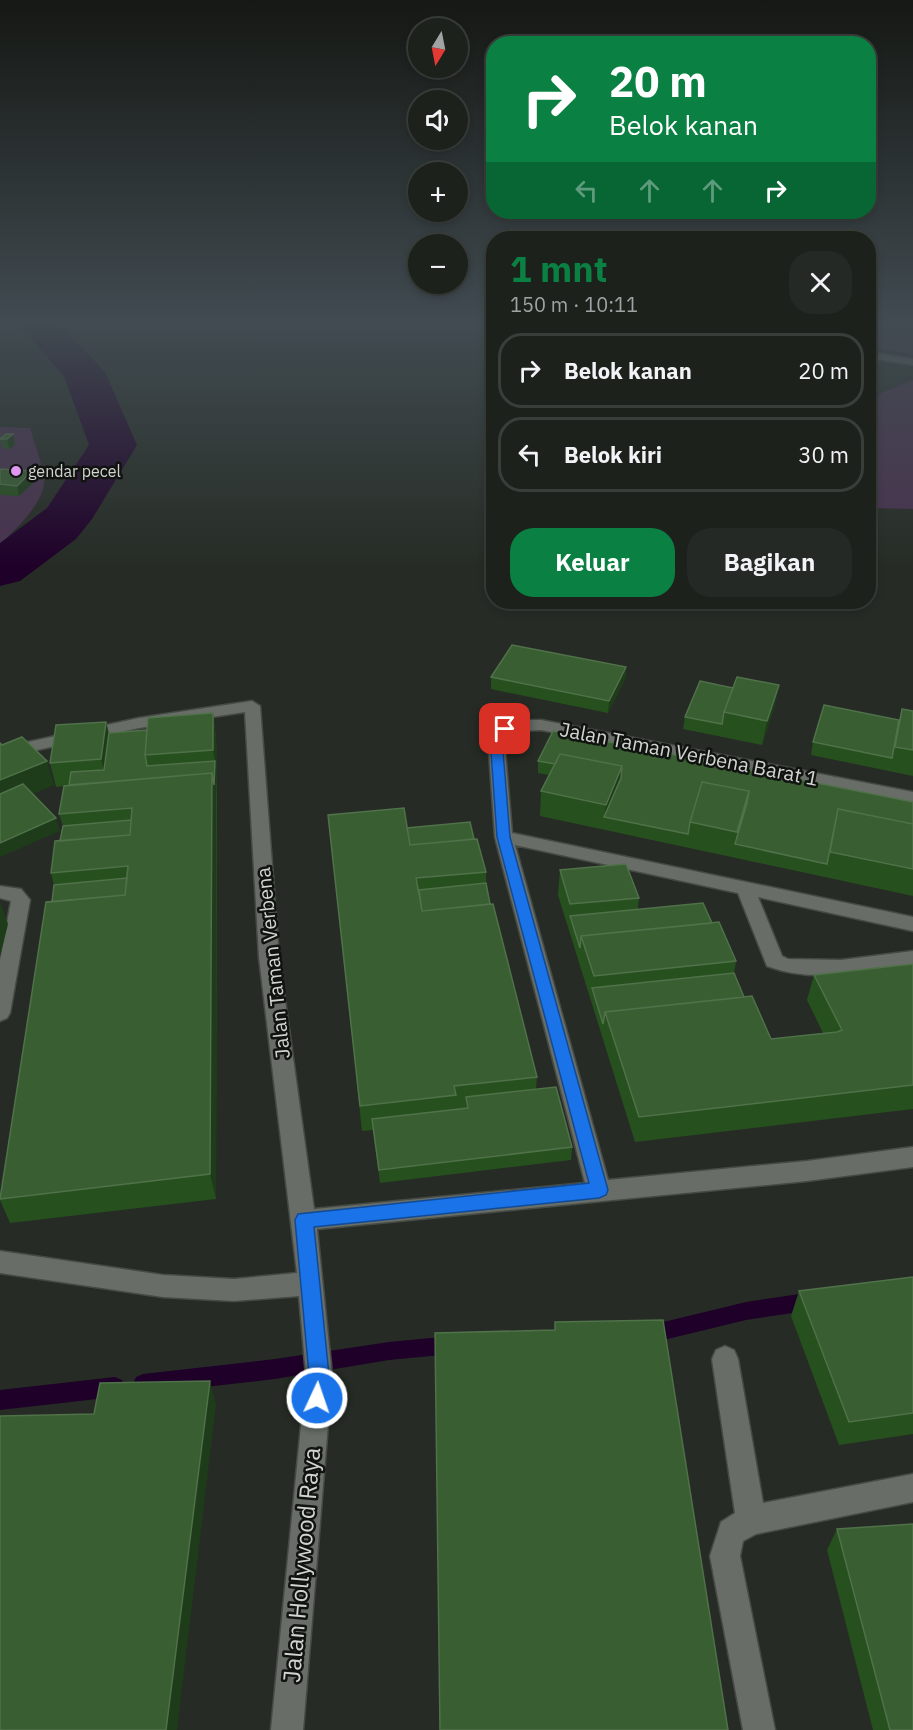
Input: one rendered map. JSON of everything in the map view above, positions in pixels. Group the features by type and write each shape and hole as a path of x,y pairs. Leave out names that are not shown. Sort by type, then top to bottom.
{"street":[{"name":"Jalan Taman Verbena","path":"0,753 139,723 252,706 269,957 304,1220"},
{"name":"Jalan Taman Verbena Barat 1","path":"599,1190 504,837 496,738 505,729 520,724 541,725 913,797"},
{"path":"504,837 913,924"},
{"path":"745,888 774,961 782,966 803,969 913,958"},
{"path":"0,892 14,893 21,900 0,1013"},
{"path":"304,1220 807,1171 913,1156"},
{"name":"Jalan Hollywood Raya","path":"287,1730 319,1375 304,1220"},
{"path":"0,1262 164,1286 234,1290 311,1282"},
{"path":"725,1359 751,1520"},
{"path":"759,1730 725,1556 731,1532 751,1520 913,1488"}],"shaded area":[{"path":"876,406 913,406 913,509 876,508"},
{"path":"0,427 30,428 44,483 39,499 33,508 20,525 0,544"}],"building":[{"path":"6,434 13,434 7,439 0,439"},
{"path":"0,469 32,471 17,486 0,484"},
{"path":"512,645 626,667 609,701 491,677"},
{"path":"737,677 779,685 767,721 724,712"},
{"path":"700,681 733,688 722,724 685,717"},
{"path":"824,705 899,720 892,758 813,742"},
{"path":"902,709 913,711 913,750 895,747"},
{"path":"213,713 213,750 145,755 148,718"},
{"path":"106,722 101,759 50,763 56,725"},
{"path":"147,730 145,755 147,766 215,761 214,785 212,773 69,785 71,772 104,770 109,733"},
{"path":"553,731 913,802 913,824 838,809 827,864 735,844 749,791 702,782 688,834 604,817 621,778 622,766 560,754 555,764 538,761"},
{"path":"22,737 47,761 0,780 0,743 2,745"},
{"path":"560,754 622,766 606,805 541,791"},
{"path":"212,773 210,1174 0,1199 46,902 125,895 128,866 51,873 55,841 130,835 132,808 59,814 64,786"},
{"path":"702,782 749,791 737,832 690,822"},
{"path":"23,784 56,818 0,843 0,794"},
{"path":"404,808 410,845 477,839 486,872 416,878 422,911 493,904 537,1077 454,1086 456,1095 360,1106 328,815"},
{"path":"838,809 913,824 913,869 830,852"},
{"path":"131,820 130,835 60,841 63,826"},
{"path":"470,822 474,839 410,845 407,828"},
{"path":"626,864 639,898 570,904 560,870"},
{"path":"127,878 125,895 52,902 54,885"},
{"path":"486,883 490,904 422,911 419,890"},
{"path":"703,903 712,923 581,936 580,948 570,916"},
{"path":"719,922 736,961 594,976 581,936"},
{"path":"913,964 913,1085 639,1117 605,1012 752,996 771,1039 837,1032 842,1030 814,975"},
{"path":"734,973 744,997 605,1012 603,1024 592,988"},
{"path":"556,1087 572,1147 379,1170 372,1119 468,1108 466,1097"},
{"path":"913,1277 913,1413 849,1422 799,1291"},
{"path":"663,1320 728,1730 440,1730 435,1333 555,1330 555,1322"},
{"path":"210,1381 166,1730 0,1730 0,1416 94,1414 100,1383"},
{"path":"913,1524 913,1730 890,1730 837,1529"}],"waterway":[{"path":"0,569 66,519 113,445 97,406"},
{"path":"647,1335 746,1311 813,1301"},
{"path":"143,1384 275,1369 389,1351 452,1345"},
{"path":"0,1400 115,1387"}],"place":[{"name":"gendar pecel","path":"16,471"}],"route":[{"path":"317,1398 319,1375 317,1342 304,1220 599,1190 504,837 496,738 505,729"}]}
